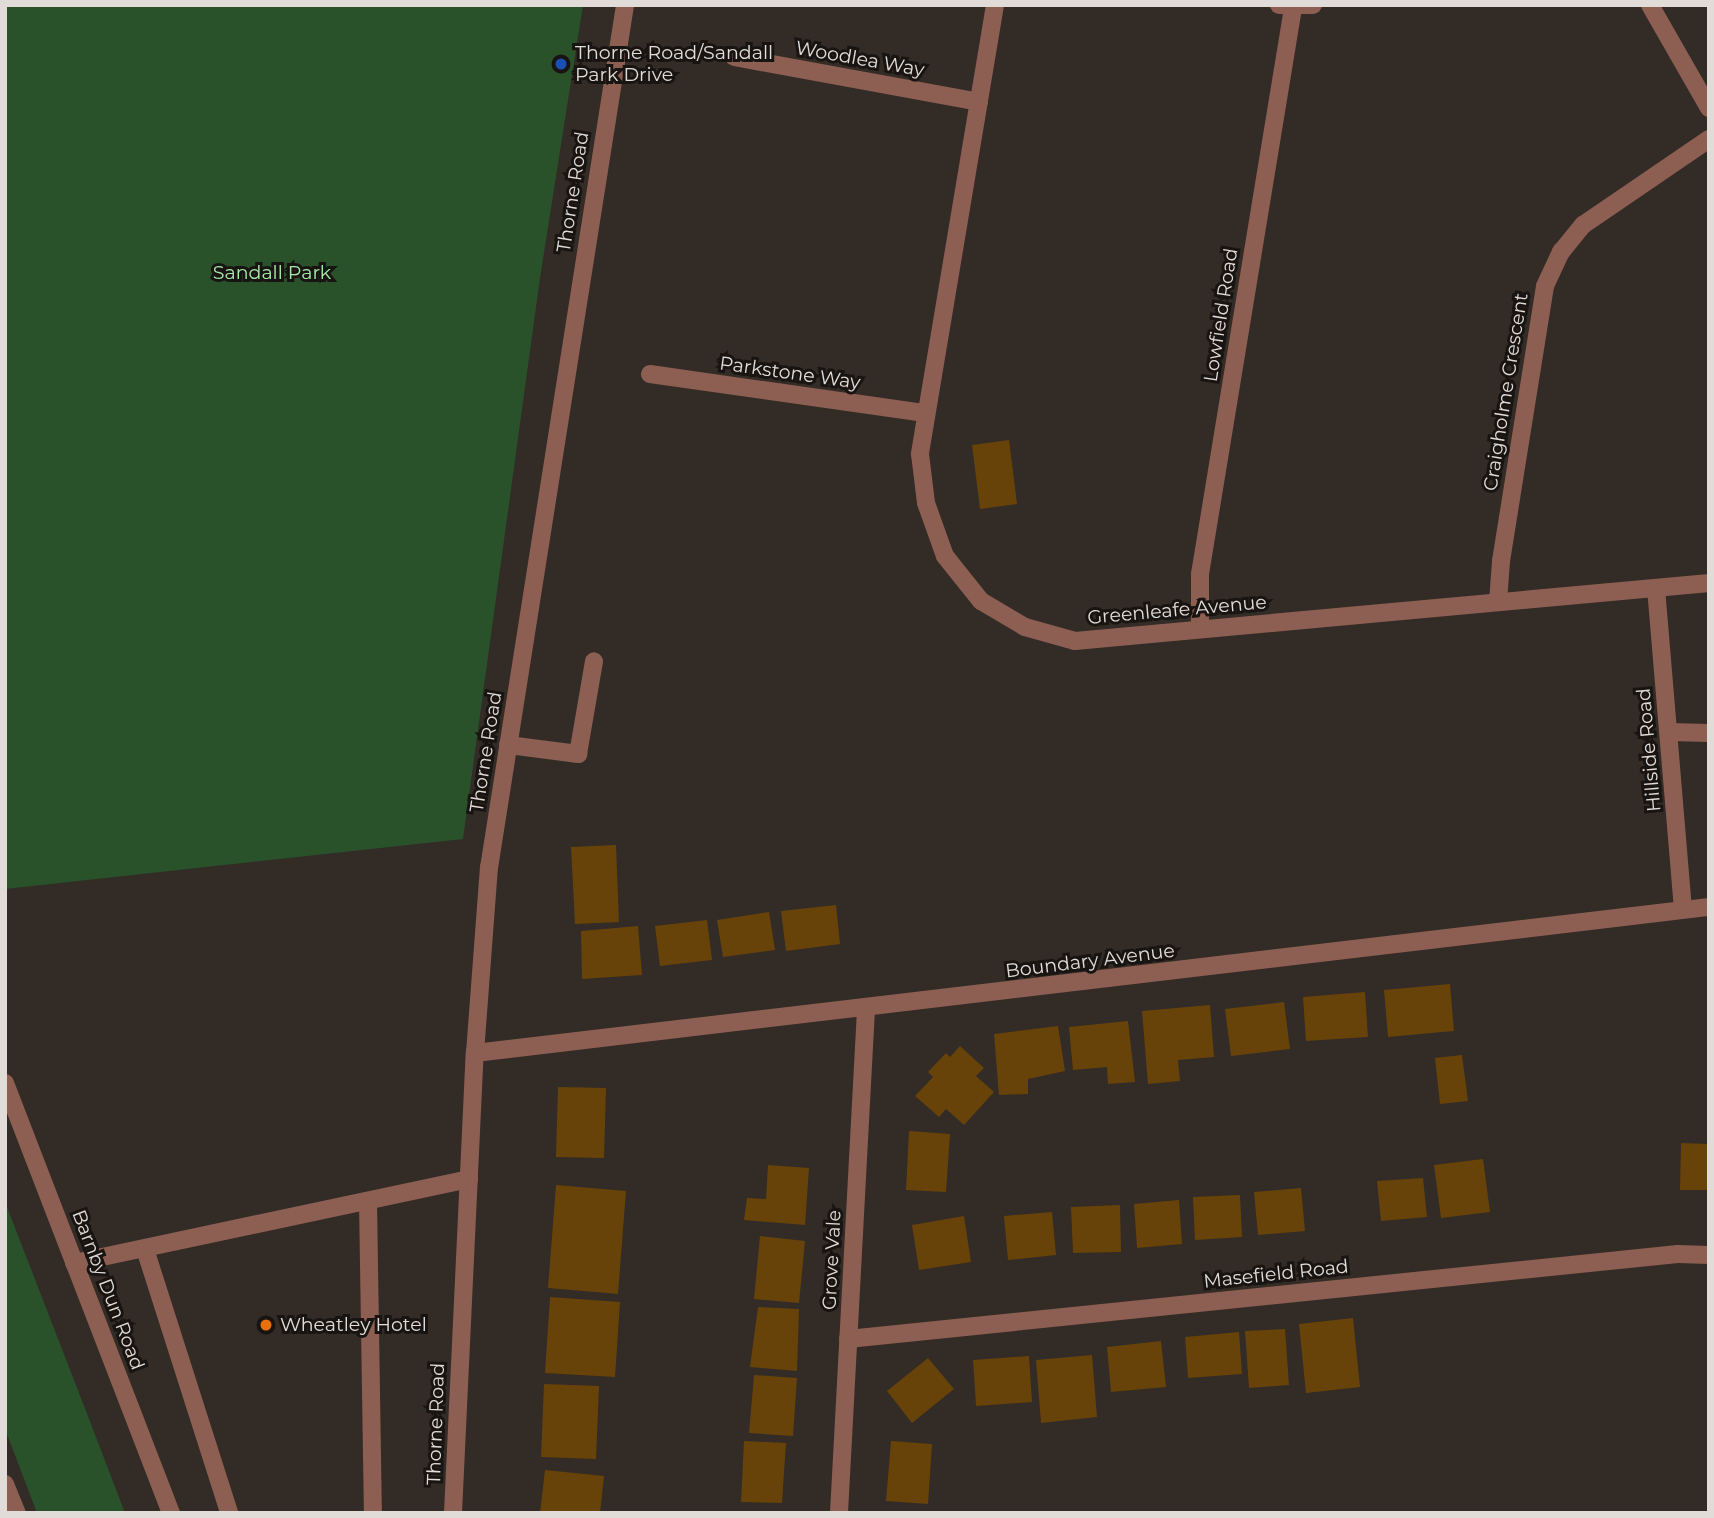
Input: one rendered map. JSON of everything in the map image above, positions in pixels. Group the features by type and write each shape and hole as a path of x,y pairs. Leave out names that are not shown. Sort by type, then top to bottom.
{"street":[{"name":"Thorne Road","path":"453,1513 475,1053 489,868 625,5"},
{"name":"Greenleafe Avenue","path":"995,5 920,454 926,503 945,556 981,601 1025,627 1075,641 1709,583"},
{"path":"1286,6 1313,5"},
{"path":"1650,5 1709,107"},
{"name":"Lowfield Road","path":"1200,629 1200,575 1286,6"},
{"name":"Woodlea Way","path":"734,57 979,102"},
{"name":"Craigholme Crescent","path":"1498,602 1501,561 1545,286 1561,252 1583,225 1709,139"},
{"name":"Parkstone Way","path":"650,374 925,413"},
{"name":"Hillside Road","path":"1656,588 1683,909"},
{"path":"508,745 578,754 593,662"},
{"path":"1669,732 1709,733"},
{"name":"Boundary Avenue","path":"475,1053 866,1010 1709,907"},
{"name":"Grove Vale","path":"839,1513 866,1010"},
{"name":"Barnby Dun Road","path":"5,1083 171,1513"},
{"path":"74,1263 469,1180"},
{"path":"368,1201 373,1513"},
{"path":"145,1249 229,1513"},
{"name":"Masefield Road","path":"848,1339 1678,1254 1709,1255"},
{"path":"5,1484 17,1513"}],"green space":[{"name":"Sandall Park","path":"5,5 583,5 540,278 463,839 5,889"},
{"path":"5,1202 125,1513 37,1513 5,1429"}],"building":[{"path":"1009,440 1017,504 980,509 972,445"},
{"path":"616,845 619,922 575,924 571,847"},
{"path":"836,905 840,944 786,951 781,911"},
{"path":"769,912 775,950 723,957 717,920"},
{"path":"707,920 712,960 660,966 655,926"},
{"path":"638,926 642,975 582,979 581,931"},
{"path":"1450,984 1454,1031 1388,1037 1384,990"},
{"path":"1365,992 1368,1037 1306,1041 1303,997"},
{"path":"1284,1002 1290,1049 1231,1056 1225,1009"},
{"path":"1210,1005 1214,1057 1178,1060 1180,1081 1148,1084 1142,1011"},
{"path":"1128,1021 1135,1082 1108,1084 1107,1067 1073,1070 1069,1027"},
{"path":"1058,1026 1065,1071 1028,1079 1028,1094 999,1095 994,1034"},
{"path":"960,1046 984,1068 976,1076 994,1092 964,1125 946,1109 939,1117 915,1096 933,1077 928,1072 946,1053 950,1057"},
{"path":"1462,1055 1468,1101 1440,1104 1435,1058"},
{"path":"558,1087 606,1088 604,1158 556,1157"},
{"path":"909,1131 950,1134 946,1192 906,1190"},
{"path":"1681,1143 1709,1144 1709,1190 1680,1190"},
{"path":"1483,1159 1490,1212 1441,1218 1434,1165"},
{"path":"768,1165 809,1168 805,1225 744,1220 747,1198 766,1199"},
{"path":"1423,1178 1427,1217 1381,1221 1377,1181"},
{"path":"556,1185 626,1191 618,1294 548,1288"},
{"path":"1301,1188 1305,1231 1258,1235 1254,1192"},
{"path":"1240,1195 1242,1237 1195,1240 1193,1197"},
{"path":"1179,1200 1182,1244 1137,1248 1134,1204"},
{"path":"1120,1205 1121,1252 1073,1253 1071,1207"},
{"path":"1052,1212 1056,1255 1008,1260 1004,1216"},
{"path":"964,1216 971,1262 919,1270 912,1225"},
{"path":"760,1236 805,1241 799,1303 754,1299"},
{"path":"550,1297 620,1302 615,1377 545,1373"},
{"path":"758,1307 799,1309 797,1371 750,1367"},
{"path":"1353,1318 1360,1387 1306,1393 1299,1324"},
{"path":"1285,1329 1289,1385 1249,1388 1245,1331"},
{"path":"1239,1332 1242,1374 1188,1378 1185,1337"},
{"path":"1161,1341 1166,1387 1111,1392 1107,1347"},
{"path":"1092,1355 1097,1417 1041,1423 1036,1360"},
{"path":"1029,1356 1032,1402 976,1406 973,1360"},
{"path":"928,1358 954,1389 912,1423 887,1391"},
{"path":"754,1375 797,1378 793,1436 749,1433"},
{"path":"544,1384 599,1386 596,1459 541,1457"},
{"path":"744,1441 786,1443 782,1503 741,1502"},
{"path":"891,1441 932,1444 928,1504 886,1501"},
{"path":"545,1470 604,1476 600,1513 540,1513"}],"place":[{"name":"Thorne Road/Sandall Park Drive","path":"561,64"},
{"name":"Wheatley Hotel","path":"266,1325"}]}
